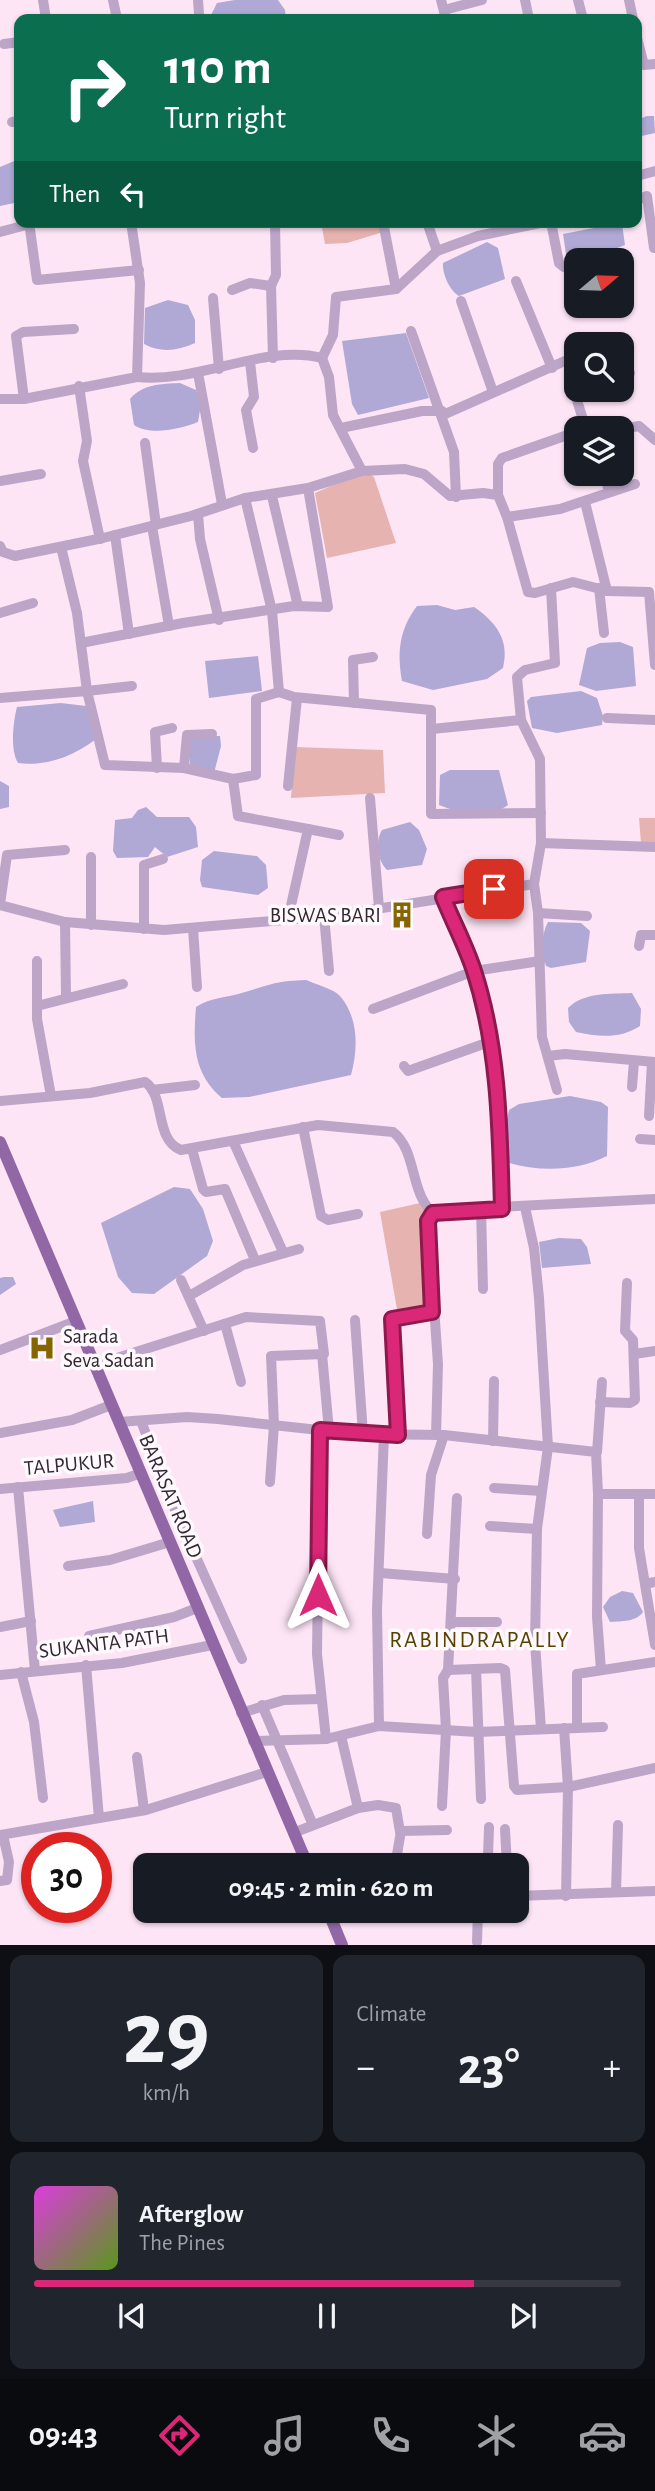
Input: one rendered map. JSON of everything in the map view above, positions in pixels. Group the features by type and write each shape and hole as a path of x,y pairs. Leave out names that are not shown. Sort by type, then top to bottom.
{"main road":[{"name":"BARASAT ROAD","path":"0,1142 302,1853"},
{"path":"333,1923 342,1945"}],"street":[{"path":"198,0 199,14"},
{"path":"444,10 482,0"},
{"path":"4,44 14,43"},
{"path":"642,55 645,65 655,64"},
{"path":"642,198 647,196 654,248"},
{"path":"30,228 37,280 139,270"},
{"path":"132,228 139,270 137,377"},
{"path":"273,358 271,286 276,275 275,228"},
{"path":"384,228 396,289"},
{"path":"429,228 436,251"},
{"path":"362,471 333,415 329,377 322,358 333,335 336,297 396,289 436,251 478,236 516,228"},
{"path":"552,228 559,263 564,267"},
{"path":"516,281 552,368"},
{"path":"232,290 250,283 271,286"},
{"path":"213,298 219,369"},
{"path":"461,301 493,392"},
{"path":"23,398 16,336 23,332 74,329"},
{"path":"411,331 454,452 456,496"},
{"path":"0,399 23,398 137,377 198,373 273,358 322,358"},
{"path":"250,362 254,397 246,410 253,447"},
{"path":"341,428 442,413 564,362"},
{"path":"198,373 222,504"},
{"path":"79,386 87,441 83,461 100,539"},
{"path":"651,429 655,440"},
{"path":"564,436 502,458 498,464 498,495 508,517 528,592 573,582 603,590 649,592 655,664"},
{"path":"145,443 169,626"},
{"path":"1,551 15,556 100,539 198,514 245,498 272,496 309,488 362,471 405,469 424,474 445,493 456,496 484,493 498,495"},
{"path":"0,481 41,474"},
{"path":"508,517 585,502 609,491 635,484"},
{"path":"608,486 609,491"},
{"path":"81,643 298,606 328,607 309,488"},
{"path":"272,496 298,606"},
{"path":"245,498 272,611 279,692"},
{"path":"585,502 603,590 604,633"},
{"path":"198,514 200,539 219,620"},
{"path":"115,535 129,634"},
{"path":"61,547 77,613 87,691 105,765 184,768 233,779 255,776 256,699 279,692 297,698 427,709 432,715 431,814 541,813"},
{"path":"551,588 556,662 525,670 517,677 522,720 541,759 541,843 535,882 542,1037 557,1090"},
{"path":"0,613 33,603"},
{"path":"354,703 353,660 373,657"},
{"path":"0,698 132,686"},
{"path":"288,786 297,698"},
{"path":"607,718 655,720"},
{"path":"432,729 522,720"},
{"path":"157,768 155,731 172,729"},
{"path":"184,768 187,736 212,734"},
{"path":"233,779 237,816 339,835"},
{"path":"370,798 379,908"},
{"path":"288,919 308,828"},
{"path":"541,843 655,847"},
{"path":"65,850 6,855 0,905 65,922 144,929 193,928 324,916 535,882"},
{"path":"91,857 91,925"},
{"path":"144,929 144,866 163,859"},
{"path":"443,897 474,971 489,1042 499,1105 502,1209"},
{"path":"538,914 587,916"},
{"path":"324,916 329,971"},
{"path":"65,922 66,997"},
{"path":"193,928 197,987"},
{"path":"639,946 641,935 655,935"},
{"path":"37,961 37,1006 51,1096"},
{"path":"373,1009 474,971 540,961"},
{"path":"37,1006 123,984"},
{"path":"404,1066 408,1071 418,1069 489,1042"},
{"path":"548,1056 565,1054 654,1062 649,1116"},
{"path":"632,1087 634,1061"},
{"path":"0,1101 90,1093 145,1082 152,1090 169,1142 177,1149 192,1149 303,1127 351,1126 393,1132 405,1146 417,1185 433,1213"},
{"path":"152,1090 195,1085"},
{"path":"303,1127 321,1216 328,1220 358,1214"},
{"path":"640,1139 655,1140"},
{"path":"233,1141 283,1252"},
{"path":"192,1149 202,1189 206,1192 225,1189 256,1260"},
{"path":"433,1213 655,1199"},
{"path":"525,1207 534,1248 540,1297 548,1447 537,1529 535,1643 541,1729"},
{"path":"481,1208 483,1289"},
{"path":"427,1534 431,1475 440,1435 428,1221 433,1213"},
{"path":"189,1296 256,1260 299,1249"},
{"path":"181,1280 204,1331"},
{"path":"600,1402 630,1402 635,1399 632,1338 625,1331 628,1283"},
{"path":"398,1435 392,1319 432,1312"},
{"path":"94,1365 246,1317 317,1320 321,1327 324,1430 317,1654 326,1740"},
{"path":"355,1320 363,1434"},
{"path":"0,1350 76,1321"},
{"path":"225,1324 242,1382"},
{"path":"634,1354 655,1352"},
{"path":"271,1482 274,1425 271,1355 322,1354"},
{"path":"493,1441 494,1381"},
{"path":"601,1670 597,1617 597,1452 602,1382"},
{"path":"0,1433 72,1420 111,1405"},
{"path":"119,1422 187,1417 363,1434 440,1435 597,1452"},
{"path":"141,1421 177,1515 242,1659"},
{"path":"379,1726 377,1611 384,1434"},
{"name":"TALPUKUR","path":"0,1489 128,1478 141,1473"},
{"path":"18,1487 35,1671"},
{"path":"494,1488 542,1491"},
{"path":"597,1494 655,1494"},
{"path":"639,1494 639,1548 650,1583 655,1642"},
{"path":"442,1806 446,1730 443,1678 449,1670 457,1498"},
{"path":"490,1526 537,1529"},
{"path":"68,1566 110,1560 170,1542"},
{"path":"380,1573 455,1579"},
{"path":"89,1636 174,1617 197,1608"},
{"path":"0,1627 31,1621"},
{"path":"452,1622 497,1622"},
{"name":"SUKANTA PATH","path":"0,1675 122,1663 212,1645"},
{"path":"577,1728 576,1676 655,1662"},
{"path":"86,1665 99,1818"},
{"path":"476,1669 481,1799"},
{"path":"449,1670 505,1670 514,1788 568,1787 655,1768"},
{"path":"21,1672 34,1722 43,1798"},
{"path":"241,1713 284,1700 321,1699"},
{"path":"262,1706 313,1825"},
{"path":"253,1741 326,1740 379,1726 477,1732 603,1727"},
{"path":"564,1728 568,1787 566,1896"},
{"path":"341,1736 358,1808"},
{"path":"137,1757 144,1810"},
{"path":"0,1881 7,1880 9,1862 2,1835 144,1810 267,1772"},
{"path":"293,1833 358,1808 378,1805 396,1808 400,1832 398,1853"},
{"path":"616,1892 618,1825"},
{"path":"488,1853 489,1827"},
{"path":"400,1832 405,1829 447,1830"},
{"path":"505,1829 506,1853"},
{"path":"529,1896 655,1891"},
{"path":"477,1942 478,1923"}],"shaded area":[{"path":"235,0 278,0 285,14 212,14 217,3"},
{"path":"654,116 655,133 642,136 642,118"},
{"path":"14,161 14,203 0,206 0,167"},
{"path":"322,228 380,228 380,233 347,243 325,244"},
{"path":"594,228 623,228 625,245 617,248 565,248 563,234"},
{"path":"487,242 498,248 505,279 459,296 447,282 443,263"},
{"path":"168,300 188,305 195,320 195,343 169,350 144,344 145,308"},
{"path":"406,333 429,398 358,415 352,404 342,341"},
{"path":"180,383 196,390 201,404 198,422 157,431 134,425 130,399 135,394 153,386"},
{"path":"365,471 374,477 396,543 327,558 315,493"},
{"path":"437,605 455,610 474,607 489,619 503,640 503,668 487,679 433,690 402,681 400,651 406,624 417,606"},
{"path":"620,642 633,647 636,686 596,691 579,685 587,648 600,643"},
{"path":"258,656 262,691 209,698 205,661"},
{"path":"581,691 597,698 603,716 602,725 557,733 532,728 527,701 531,697"},
{"path":"61,703 86,706 96,739 59,759 18,763 13,744 17,707"},
{"path":"190,736 220,736 221,746 214,773 190,767"},
{"path":"295,747 383,750 385,793 291,798"},
{"path":"450,770 499,770 508,805 493,812 474,813 439,805 440,775"},
{"path":"0,781 9,786 9,807 0,809"},
{"path":"146,807 157,817 189,817 196,827 198,847 167,857 155,847 148,857 117,858 113,851 115,820 132,818 138,810"},
{"path":"639,818 655,818 655,843 641,843"},
{"path":"410,822 419,830 427,849 422,865 387,870 378,851 382,830"},
{"path":"214,851 257,856 266,865 268,888 258,895 202,887 202,860"},
{"path":"548,922 581,923 590,931 586,962 551,968 546,966 543,944"},
{"path":"306,980 337,993 351,1014 356,1045 351,1075 249,1097 222,1098 212,1088 200,1068 195,1045 196,1007 213,999 274,983"},
{"path":"632,993 641,1009 640,1026 632,1030 617,1035 593,1035 576,1032 569,1022 568,1008 582,999"},
{"path":"570,1096 601,1102 608,1107 607,1156 584,1165 546,1169 509,1163 506,1124 509,1110 519,1104"},
{"path":"174,1187 190,1189 203,1209 213,1241 207,1256 154,1294 132,1293 118,1277 101,1223"},
{"path":"420,1203 430,1213 434,1309 398,1315 380,1212"},
{"path":"559,1238 581,1239 587,1247 591,1264 542,1268 539,1242"},
{"path":"13,1277 16,1284 0,1295 0,1278"},
{"path":"93,1501 95,1522 60,1527 53,1510"},
{"path":"622,1591 633,1593 643,1612 633,1619 610,1622 603,1607 610,1597"}],"place":[{"name":"BISWAS BARI","path":"402,915"},
{"name":"Sarada Seva Sadan","path":"42,1348"}],"district":[{"name":"RABINDRAPALLY","path":"480,1639"}],"route":[{"path":"318,1595 320,1430 398,1435 392,1319 432,1312 428,1221 433,1213 436,1215 481,1208 502,1209 499,1105 486,1023 474,971 443,897 494,889"}]}
